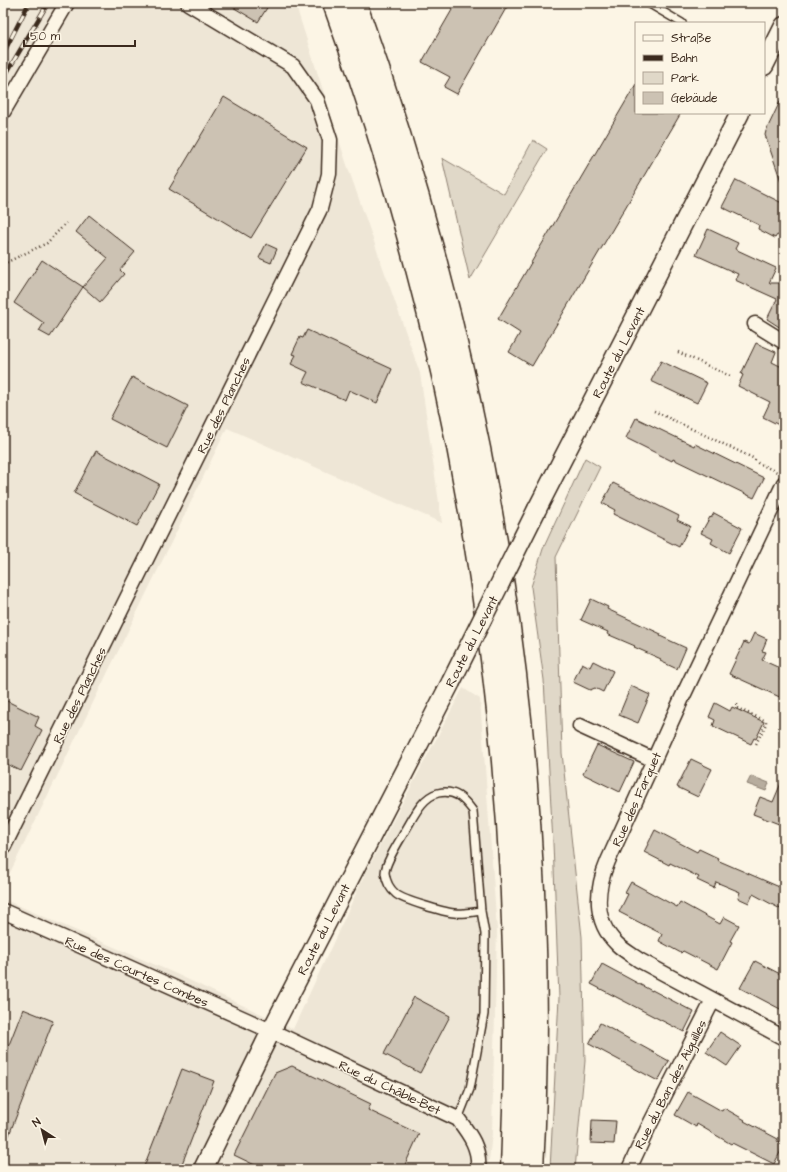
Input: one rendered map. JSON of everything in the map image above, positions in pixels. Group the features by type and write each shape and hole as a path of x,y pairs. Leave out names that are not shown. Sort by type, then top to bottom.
{"highway":[{"path":"334,3 353,55 383,149 422,285 455,429 481,577 499,713 510,851 516,1004 512,1169"},
{"path":"355,3 414,180 446,301 474,420 501,576 520,725 530,846 536,1008 532,1169"}],"street":[{"path":"3,112 67,3"},
{"name":"Rue des Planches","path":"3,848 320,209 329,174 330,140 317,100 293,66 188,3"},
{"path":"765,64 784,26"},
{"name":"Route du Levant","path":"203,1169 271,1031 451,682 537,510 739,114"},
{"path":"755,324 784,342"},
{"name":"Rue des Farquet","path":"781,478 602,876 599,887 599,912 608,933 617,944 639,960 784,1038"},
{"path":"580,726 654,760"},
{"name":"Rue des Courtes Combes","path":"3,911 271,1031"},
{"name":"Rue du Ban des Aiguilles","path":"629,1169 648,1128 713,1000"},
{"name":"Rue du Châble-Bet","path":"271,1031 458,1119 472,1137 479,1159 478,1169"}],"lane":[{"path":"648,3 680,22"},
{"path":"458,1119 470,1089 484,1014 485,934 473,811 464,799 453,793 438,793 427,799 418,809 390,858 385,872 389,886 397,895 410,901 454,913 482,911"}],"path":[{"path":"3,264 47,243 66,223"},
{"path":"678,352 730,376"},
{"path":"654,411 754,458 758,463 781,478"},
{"path":"737,704 737,708 766,721 756,744"}],"shaded area":[{"path":"3,3 295,3 347,165 420,373 442,523 227,428 3,887"},
{"path":"463,688 480,699 497,930 492,1133 488,1169 3,1169 3,899 174,973 293,1029 365,874"},
{"path":"751,776 769,783 766,791 747,784"}],"green space":[{"path":"533,140 547,149 470,280 442,158 504,194"},
{"path":"585,458 600,467 556,557 562,753 582,937 585,1061 575,1169 550,1169 559,998 553,843 544,680 531,587 543,549"}],"building":[{"path":"226,3 270,3 258,22"},
{"path":"456,3 509,3 457,94 444,87 450,77 422,62"},
{"path":"635,86 635,114 680,114 532,366 509,352 520,333 498,319"},
{"path":"784,93 784,184 782,184 765,135"},
{"path":"224,97 307,147 251,238 169,189"},
{"path":"736,180 784,204 784,238 777,235 775,238 758,229 759,225 722,207"},
{"path":"89,215 135,252 120,270 124,274 100,302 83,287 108,258 76,232"},
{"path":"708,229 738,243 735,249 776,268 769,283 784,283 784,330 767,319 777,299 735,280 738,274 696,255"},
{"path":"266,244 277,249 271,263 259,258"},
{"path":"42,260 83,287 50,337 39,331 44,323 14,303"},
{"path":"307,330 392,369 377,403 349,390 345,400 303,382 308,372 291,364 296,355 292,354 300,337 303,338"},
{"path":"756,343 776,352 772,362 784,368 784,416 779,425 763,417 770,402 738,386 743,375 741,374"},
{"path":"661,361 707,383 697,403 651,381"},
{"path":"132,377 188,406 167,448 110,419"},
{"path":"636,418 694,446 695,444 764,478 754,498 673,459 672,461 626,438"},
{"path":"96,451 159,484 137,526 74,493"},
{"path":"613,483 679,516 677,520 690,526 679,547 613,514 615,510 602,503"},
{"path":"714,513 742,528 729,553 711,543 713,539 701,533"},
{"path":"591,599 608,607 607,609 661,634 660,636 686,648 677,669 660,661 661,659 581,620"},
{"path":"754,633 767,639 762,651 766,652 762,660 784,670 784,699 729,674 744,642 749,644"},
{"path":"593,661 613,671 603,692 595,688 590,690 573,682 582,663 590,667"},
{"path":"631,686 650,695 638,723 619,715"},
{"path":"3,699 39,717 35,726 42,730 21,771 3,762"},
{"path":"715,703 730,711 732,707 764,722 756,739 754,738 751,744 713,726 715,720 709,717"},
{"path":"597,745 634,762 620,792 583,774"},
{"path":"691,759 712,769 698,797 677,787"},
{"path":"784,776 784,826 753,814 760,797 773,802"},
{"path":"655,830 697,852 699,849 718,858 717,860 784,889 784,911 753,894 749,903 738,898 740,892 716,882 714,888 697,880 699,877 670,863 669,865 644,852"},
{"path":"631,882 677,907 680,902 720,924 724,917 739,925 730,941 732,942 718,969 683,951 681,953 659,941 662,934 619,912 628,894 625,893"},
{"path":"755,961 784,976 784,1011 740,988"},
{"path":"602,964 694,1012 684,1032 591,984"},
{"path":"414,997 450,1016 420,1073 384,1054"},
{"path":"23,1009 53,1021 4,1148 3,1060"},
{"path":"600,1023 669,1061 658,1081 589,1044"},
{"path":"720,1032 741,1046 727,1066 706,1052"},
{"path":"292,1066 371,1104 368,1110 419,1134 403,1169 263,1169 234,1155 275,1073"},
{"path":"182,1069 214,1081 180,1169 143,1169"},
{"path":"688,1092 722,1111 724,1108 745,1120 744,1121 778,1139 777,1141 784,1145 774,1164 732,1143 731,1144 697,1124 696,1127 675,1115"},
{"path":"592,1120 616,1121 614,1144 591,1143"}],"railway":[{"path":"3,54 29,3"},
{"path":"3,79 48,3"}]}
